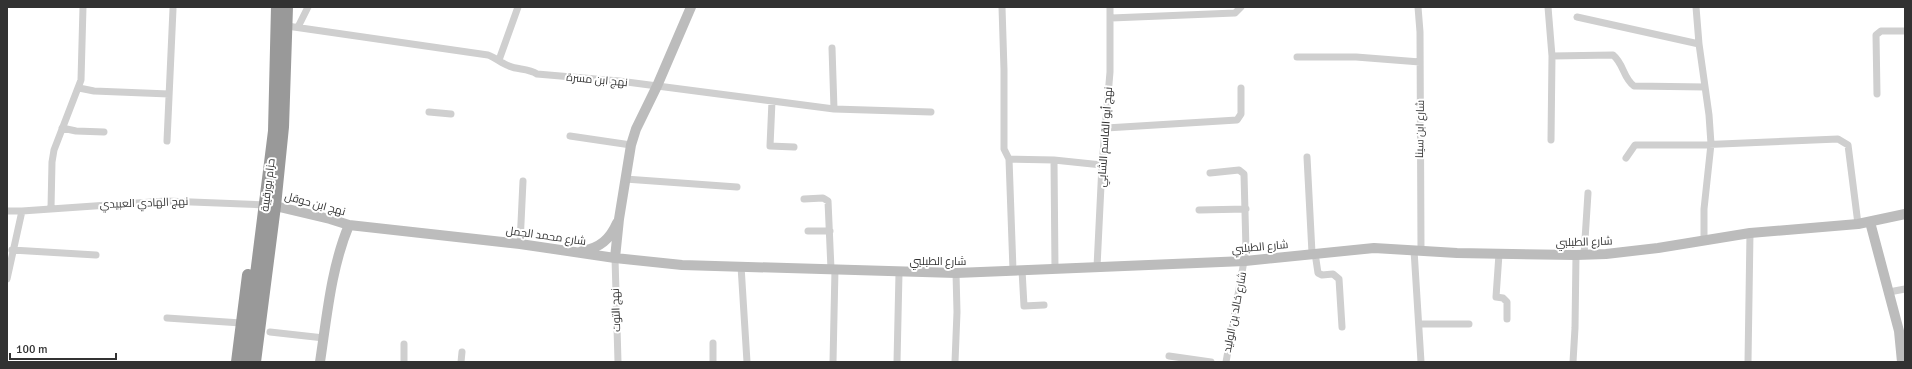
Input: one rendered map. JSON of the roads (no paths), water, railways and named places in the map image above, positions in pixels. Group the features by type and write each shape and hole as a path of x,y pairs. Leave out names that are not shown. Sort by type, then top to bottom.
{"highway":[{"name":"حزام بورقيبة","path":"271,205 276,97 277,7"},
{"name":"حزام بورقيبة","path":"253,358 293,26 287,7"},
{"path":"237,362 241,323 253,245 271,205"}],"street":[{"path":"51,208 52,162 62,128 79,88 82,73 83,7"},
{"path":"293,26 308,7"},
{"path":"501,61 518,7"},
{"path":"615,258 619,219 631,145 636,129 657,86 690,7"},
{"path":"1002,7 1004,149 1009,159 1018,270 1024,306 1044,305"},
{"name":"نهج أبو القاسم الشابي","path":"1097,267 1102,165 1110,72 1110,7"},
{"path":"1111,18 1235,13 1241,7"},
{"name":"شارع ابن سينا","path":"1418,7 1420,62 1418,250 1421,362"},
{"path":"1548,7 1552,56 1551,140"},
{"path":"1696,7 1711,144 1704,209 1704,240"},
{"path":"167,142 173,9"},
{"path":"1577,17 1699,44"},
{"name":"نهج ابن مسرة","path":"293,26 483,54 509,66 528,69 536,73 657,86 834,109 931,112"},
{"path":"1877,94 1876,35 1881,31 1905,31"},
{"path":"832,48 834,109"},
{"path":"1552,56 1613,55 1620,60 1628,81 1634,86 1705,87"},
{"path":"1297,57 1356,57 1420,62"},
{"path":"79,88 94,91 169,94"},
{"path":"1106,128 1237,120 1241,114 1241,88"},
{"path":"772,101 770,146 794,147"},
{"path":"429,112 451,114"},
{"path":"62,128 76,131 104,132"},
{"path":"570,136 631,145"},
{"path":"1626,158 1635,145 1711,144 1838,139 1848,145 1858,224"},
{"path":"1308,157 1313,253 1318,273 1322,275 1333,274 1339,279 1342,327"},
{"path":"1009,159 1054,160 1102,165"},
{"path":"1054,160 1055,269"},
{"name":"شارع خالد بن الوليد","path":"1210,173 1242,171 1246,209 1245,261 1226,362"},
{"path":"625,179 738,187"},
{"path":"520,244 523,181"},
{"path":"1573,362 1580,255 1588,193"},
{"path":"804,199 823,198 828,201 833,269 833,362"},
{"name":"نهج الهادي العبيدي","path":"7,211 166,201 271,205"},
{"name":"نهج ابن حوقل","path":"271,205 349,225"},
{"path":"1199,210 1246,209"},
{"path":"7,279 9,258 22,211"},
{"name":"شارع الطبلبي","path":"615,258 682,266 741,266 899,273 956,273 1245,261 1374,248 1499,254 1580,255 1658,248 1750,233 1858,224 1905,214"},
{"path":"576,252 589,250 601,245 610,235 619,219"},
{"path":"1870,222 1899,331 1902,362"},
{"path":"320,362 331,289 342,243 349,225"},
{"name":"شارع محمد الجمل","path":"349,225 520,244 615,258"},
{"path":"808,231 830,231"},
{"path":"1748,362 1750,233"},
{"path":"12,250 96,255"},
{"path":"1499,254 1496,297 1503,298 1507,302 1507,319"},
{"name":"نهج التوت","path":"615,258 618,362"},
{"path":"741,266 748,362"},
{"path":"897,362 899,273"},
{"path":"955,362 957,312 956,273"},
{"path":"1889,292 1905,289"},
{"path":"167,318 241,323"},
{"path":"1420,324 1469,324"},
{"path":"270,332 324,338"},
{"path":"712,343 713,362"},
{"path":"404,344 404,362"},
{"path":"461,362 462,352"},
{"path":"1169,356 1211,362"}]}
